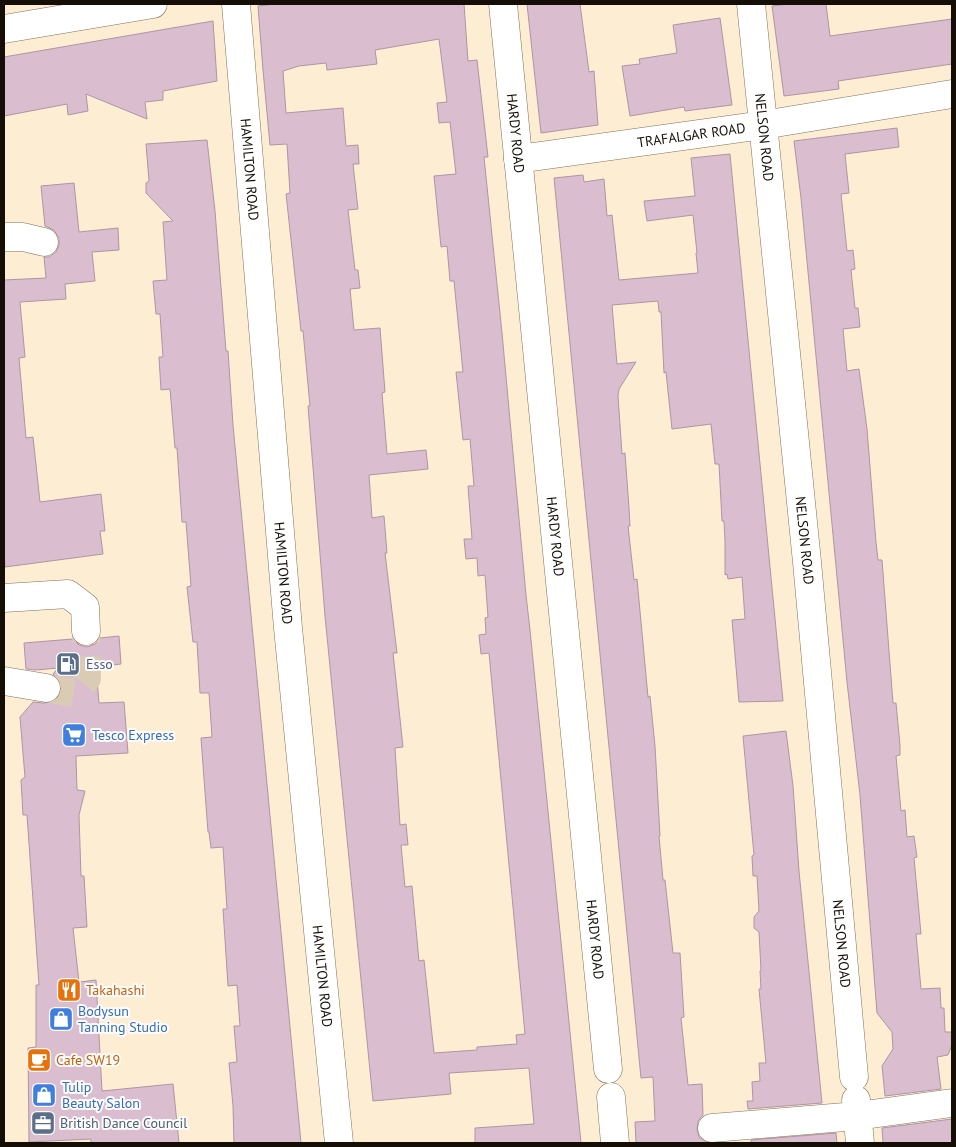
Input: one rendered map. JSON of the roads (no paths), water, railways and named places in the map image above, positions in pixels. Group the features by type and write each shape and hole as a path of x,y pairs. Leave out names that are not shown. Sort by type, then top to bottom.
{"street":[{"path":"4,30 153,4"},
{"name":"HAMILTON ROAD","path":"236,4 289,638 339,1143"},
{"name":"HARDY ROAD","path":"503,4 608,1069"},
{"name":"NELSON ROAD","path":"751,4 807,562 860,1143"},
{"name":"TRAFALGAR ROAD","path":"518,159 763,125 952,94"},
{"path":"4,237 23,237 44,242"},
{"path":"4,598 68,594 85,607 86,631"},
{"path":"4,681 46,688"},
{"path":"611,1097 614,1143"},
{"path":"712,1128 856,1097 952,1104"}],"tunnel":[{"path":"46,688 74,693 87,678 86,631"}],"place":[{"name":"Esso","path":"68,664"},
{"name":"Tesco Express","path":"74,735"},
{"name":"Takahashi","path":"69,990"},
{"name":"Bodysun Tanning Studio","path":"61,1019"},
{"name":"Cafe SW19","path":"39,1060"},
{"name":"Tulip Beauty Salon","path":"44,1095"},
{"name":"British Dance Council","path":"43,1123"}]}
